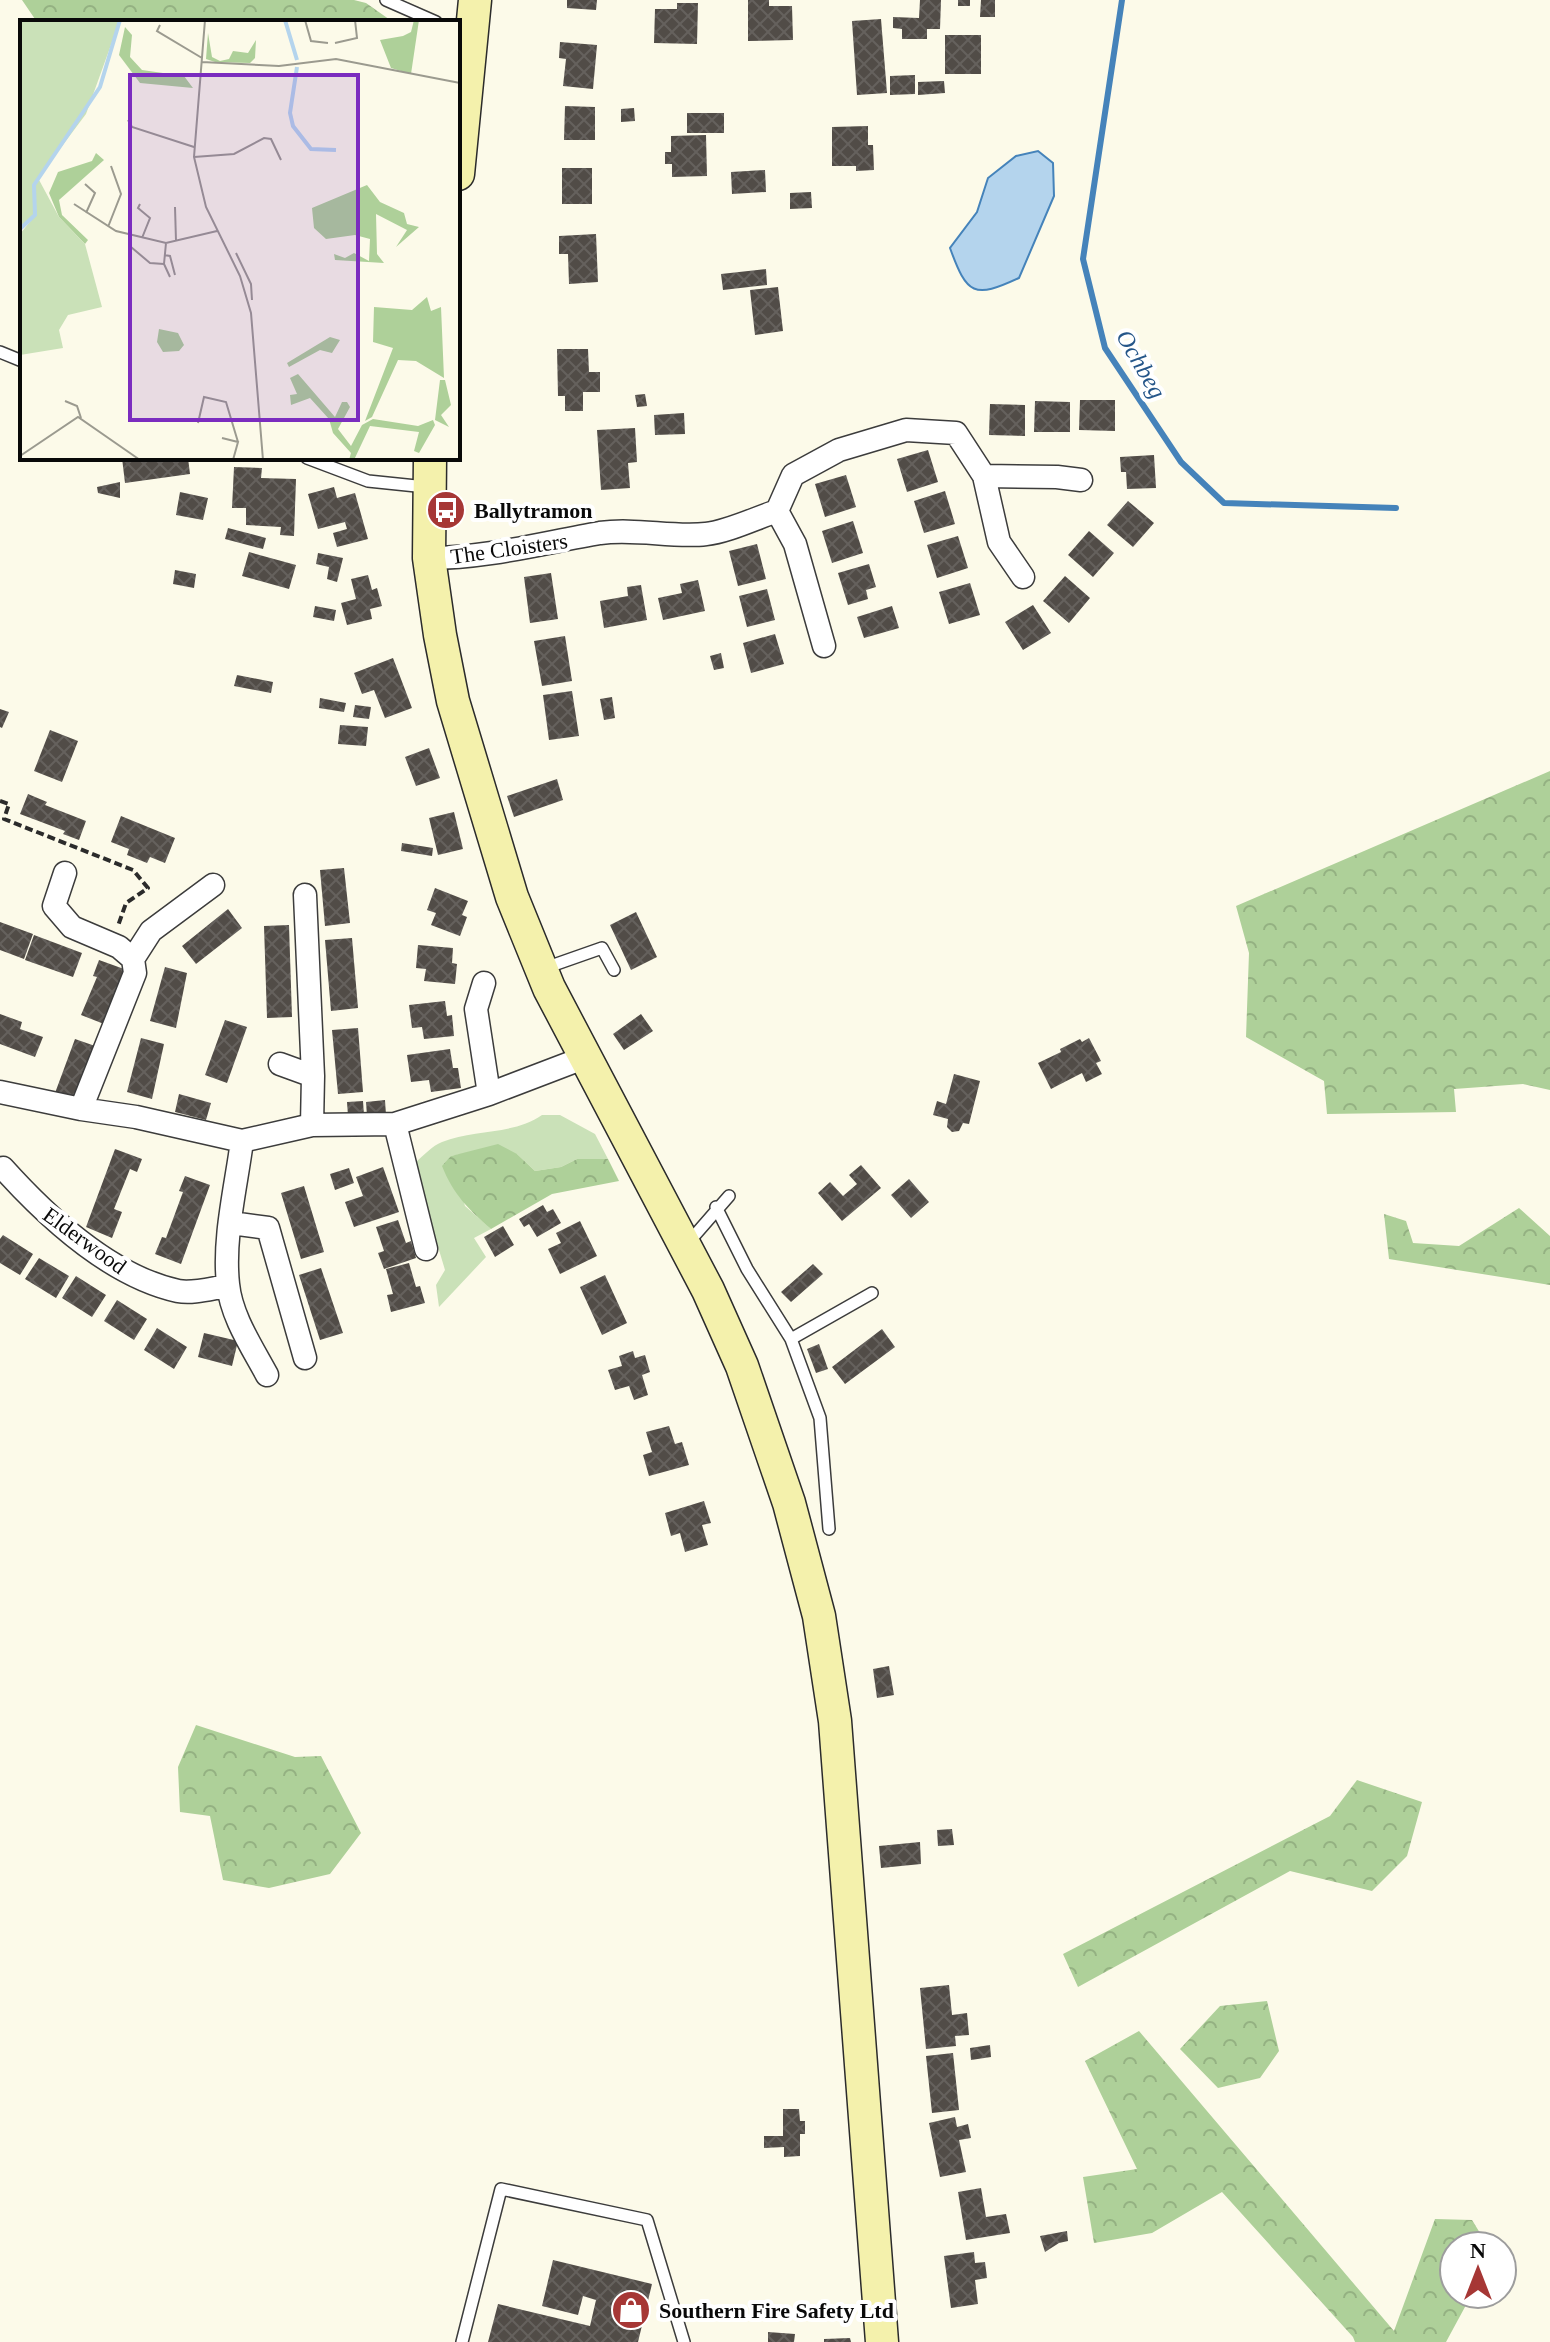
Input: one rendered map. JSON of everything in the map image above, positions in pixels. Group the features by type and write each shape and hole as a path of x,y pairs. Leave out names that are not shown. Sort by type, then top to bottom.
{"main road":[{"path":"460,133 465,32 475,0"},
{"path":"429,473 429,558 453,701 512,897 541,969 708,1290 750,1383 789,1503 824,1643 835,1721 882,2342"}],"street":[{"path":"824,646 795,544 777,511 793,475 839,450 906,430 956,433 984,476 999,542 1023,577"},
{"path":"984,476 1081,480"},
{"name":"The Cloisters","path":"429,558 497,554 604,533 649,531 707,534 777,511"},
{"path":"65,873 54,906 72,927 119,947 133,959"},
{"path":"81,1109 135,973 133,959 151,931 213,885"},
{"path":"305,895 313,1076 312,1125"},
{"path":"484,983 476,1009 489,1094"},
{"path":"0,1092 136,1117 242,1141 312,1125 395,1124 489,1094 586,1057"},
{"path":"280,1064 313,1076"},
{"path":"395,1124 426,1249"},
{"path":"242,1141 231,1223 228,1286 241,1327 267,1375"},
{"name":"Elderwood","path":"3,1168 39,1208 132,1274 181,1292 228,1286"},
{"path":"231,1223 268,1228 305,1358"}],"lane":[{"path":"386,0 431,20"},
{"path":"0,352 20,360"},
{"path":"312,460 368,481 429,473"},
{"path":"541,969 602,948 614,970"},
{"path":"685,1246 716,1207 729,1196"},
{"path":"716,1207 747,1269 791,1339 820,1418 829,1529"},
{"path":"791,1339 872,1293"},
{"path":"462,2342 501,2189 647,2220 684,2342"}],"green space":[{"path":"22,0 354,0 366,3 390,20 36,20"},
{"path":"1550,771 1550,1090 1523,1084 1454,1089 1456,1112 1327,1114 1324,1081 1246,1037 1249,953 1236,906"},
{"path":"542,1115 560,1115 595,1134 608,1159 577,1159 561,1167 535,1171 517,1154 472,1152 451,1156 465,1206 491,1229 474,1238 486,1257 439,1307 436,1285 445,1270 421,1190 416,1162 442,1142 519,1126"},
{"path":"498,1144 517,1154 535,1171 561,1167 577,1159 608,1159 619,1181 552,1194 491,1229 462,1201 442,1166 451,1156"},
{"path":"1519,1208 1550,1236 1550,1285 1389,1259 1384,1214 1406,1221 1413,1243 1459,1246"},
{"path":"196,1725 295,1757 321,1756 361,1833 330,1874 269,1888 223,1880 210,1816 180,1812 178,1767"},
{"path":"1357,1780 1422,1802 1407,1856 1372,1891 1290,1871 1078,1987 1063,1954 1330,1816"},
{"path":"1267,2001 1279,2051 1260,2078 1218,2088 1180,2049 1220,2006"},
{"path":"1139,2031 1394,2331 1435,2219 1472,2220 1478,2230 1438,2230 1438,2310 1463,2310 1446,2342 1355,2342 1222,2192 1152,2233 1094,2243 1083,2177 1137,2169 1085,2061"}],"water":[{"path":"1038,151 1053,163 1054,196 1019,278 992,289 974,288 967,284 950,248 977,212 988,178 1016,156"}],"building":[{"path":"567,0 597,0 596,10 567,8"},
{"path":"748,0 769,0 769,6 792,6 793,40 748,41"},
{"path":"920,0 941,0 940,29 927,29 927,39 902,39 902,29 893,28 893,17 919,18"},
{"path":"958,0 970,0 970,6 958,6"},
{"path":"981,0 995,0 995,17 980,17"},
{"path":"677,3 698,3 697,44 654,43 655,9 677,9"},
{"path":"881,19 887,93 857,95 852,21"},
{"path":"945,35 981,35 981,74 945,74"},
{"path":"560,42 597,45 593,89 563,86 566,59 559,58"},
{"path":"915,75 915,94 890,95 890,76"},
{"path":"944,81 945,93 918,95 918,82"},
{"path":"565,106 595,107 595,140 564,140"},
{"path":"634,108 635,121 621,122 621,109"},
{"path":"687,113 724,113 724,133 687,133"},
{"path":"868,126 868,145 873,145 874,170 856,171 856,166 832,166 832,127"},
{"path":"706,135 707,176 672,177 672,164 665,164 665,152 671,152 671,136"},
{"path":"562,168 592,168 592,204 562,204"},
{"path":"765,170 766,192 732,194 731,172"},
{"path":"811,192 812,208 790,209 790,193"},
{"path":"596,234 598,282 569,284 568,254 559,254 559,236"},
{"path":"766,269 767,285 723,290 721,274"},
{"path":"778,287 783,331 755,335 750,290"},
{"path":"557,349 588,349 589,372 600,372 600,392 583,392 583,411 565,411 565,396 558,396"},
{"path":"645,394 647,406 637,407 635,395"},
{"path":"1080,400 1115,400 1115,431 1079,430"},
{"path":"1035,401 1070,402 1070,432 1034,432"},
{"path":"990,404 1025,405 1025,436 989,435"},
{"path":"684,413 685,434 655,435 654,415"},
{"path":"635,428 637,462 628,463 630,488 601,490 597,430"},
{"path":"928,450 938,482 907,492 897,459"},
{"path":"1154,455 1156,488 1127,489 1126,472 1121,472 1120,457"},
{"path":"122,460 188,460 190,474 125,483"},
{"path":"234,467 262,468 261,478 296,479 294,536 280,535 281,527 246,525 246,508 232,508"},
{"path":"846,475 856,507 825,517 815,484"},
{"path":"120,482 120,498 98,493 97,487"},
{"path":"334,487 337,498 355,493 368,539 337,547 333,533 347,529 345,522 318,529 308,494"},
{"path":"945,491 955,524 924,533 914,501"},
{"path":"180,492 208,498 203,520 176,515"},
{"path":"1128,501 1154,523 1133,547 1107,525"},
{"path":"853,521 863,553 832,563 822,531"},
{"path":"228,528 266,538 263,549 225,539"},
{"path":"1089,531 1114,553 1093,577 1068,555"},
{"path":"958,536 968,568 937,578 927,545"},
{"path":"757,544 766,579 738,586 729,551"},
{"path":"249,552 296,565 289,589 242,576"},
{"path":"318,553 343,558 337,582 327,579 329,567 316,564"},
{"path":"869,564 876,587 866,590 868,599 848,605 838,573"},
{"path":"175,570 196,574 194,588 173,584"},
{"path":"551,573 558,619 530,623 524,577"},
{"path":"368,575 372,590 377,588 382,606 370,609 372,619 347,625 341,603 356,599 351,579"},
{"path":"1065,576 1090,598 1069,623 1043,601"},
{"path":"698,580 705,611 663,620 658,598 682,593 680,584"},
{"path":"970,583 980,615 949,624 939,592"},
{"path":"641,585 647,620 604,628 600,601 628,596 627,587"},
{"path":"767,589 775,620 747,627 739,596"},
{"path":"1033,605 1051,633 1023,650 1005,622"},
{"path":"315,606 336,610 334,621 313,617"},
{"path":"892,606 899,628 864,638 857,617"},
{"path":"775,634 784,664 751,673 743,643"},
{"path":"565,636 572,681 542,686 534,641"},
{"path":"721,653 724,668 714,670 710,656"},
{"path":"393,658 412,708 385,718 374,690 362,694 354,673"},
{"path":"237,675 273,682 271,693 234,686"},
{"path":"572,691 579,736 549,740 543,695"},
{"path":"612,697 615,718 604,720 600,699"},
{"path":"320,698 346,703 344,712 319,708"},
{"path":"355,705 371,707 369,719 353,717"},
{"path":"0,709 9,712 2,728 0,727"},
{"path":"340,725 368,727 366,746 338,744"},
{"path":"50,730 78,741 62,782 34,771"},
{"path":"429,748 440,778 416,786 405,757"},
{"path":"557,779 563,800 514,817 507,796"},
{"path":"28,794 47,802 45,805 86,821 79,840 63,834 65,831 20,814"},
{"path":"454,812 463,849 438,855 429,818"},
{"path":"121,816 175,838 165,863 150,857 147,863 127,855 129,849 111,842"},
{"path":"402,843 433,848 432,856 401,851"},
{"path":"344,868 350,923 325,926 320,870"},
{"path":"435,888 468,901 462,915 467,917 460,936 431,925 436,913 427,910"},
{"path":"228,909 242,928 196,964 182,946"},
{"path":"636,912 657,957 631,970 610,925"},
{"path":"0,922 33,934 24,959 0,950"},
{"path":"289,925 292,1017 267,1018 264,926"},
{"path":"34,935 82,953 73,977 25,960"},
{"path":"352,938 358,1008 331,1011 325,940"},
{"path":"418,945 453,948 452,963 457,964 455,984 424,981 426,969 416,968"},
{"path":"99,960 124,969 104,1024 81,1015 97,977 93,976"},
{"path":"165,967 187,973 176,1028 150,1021"},
{"path":"445,1001 447,1016 452,1015 454,1036 424,1039 422,1027 412,1028 409,1005"},
{"path":"0,1014 22,1022 20,1029 43,1037 35,1057 0,1044"},
{"path":"641,1014 653,1031 624,1050 613,1034"},
{"path":"225,1020 247,1027 227,1083 205,1075"},
{"path":"358,1028 363,1092 338,1094 332,1030"},
{"path":"141,1038 164,1044 152,1099 127,1092"},
{"path":"1089,1038 1101,1061 1096,1063 1102,1074 1086,1082 1082,1073 1051,1089 1038,1063 1080,1039 1082,1042"},
{"path":"75,1039 98,1047 78,1101 55,1093"},
{"path":"450,1049 453,1068 458,1068 461,1088 431,1092 429,1080 411,1082 407,1055"},
{"path":"954,1074 980,1081 969,1124 963,1123 959,1131 952,1132 947,1127 948,1119 933,1115 937,1101 946,1104"},
{"path":"179,1094 211,1103 206,1120 175,1112"},
{"path":"385,1100 386,1115 367,1116 366,1102"},
{"path":"363,1101 364,1115 348,1116 347,1102"},
{"path":"115,1149 142,1159 137,1172 130,1169 114,1209 122,1212 112,1238 86,1227"},
{"path":"861,1165 881,1188 842,1221 818,1193 830,1182 843,1196 857,1184 849,1175"},
{"path":"383,1167 399,1212 354,1227 345,1202 363,1196 356,1177"},
{"path":"349,1168 354,1183 335,1190 330,1174"},
{"path":"185,1176 210,1185 181,1264 155,1254 162,1237 166,1238 183,1192 179,1191"},
{"path":"909,1179 929,1202 911,1218 891,1195"},
{"path":"304,1186 324,1252 301,1259 281,1193"},
{"path":"543,1205 547,1212 553,1209 561,1223 537,1237 529,1224 524,1227 519,1219"},
{"path":"398,1220 406,1243 411,1241 416,1258 384,1269 378,1253 384,1251 376,1227"},
{"path":"580,1221 597,1256 560,1274 548,1249 561,1243 556,1233"},
{"path":"503,1226 514,1245 495,1257 484,1237"},
{"path":"3,1235 33,1254 20,1275 0,1263 0,1239"},
{"path":"39,1258 69,1276 56,1298 25,1279"},
{"path":"409,1263 416,1287 420,1286 425,1303 391,1312 387,1295 393,1294 386,1269"},
{"path":"813,1264 823,1274 791,1302 781,1292"},
{"path":"321,1268 343,1333 320,1340 299,1275"},
{"path":"605,1275 627,1323 602,1335 580,1287"},
{"path":"76,1276 106,1295 92,1317 62,1298"},
{"path":"117,1300 147,1319 134,1340 104,1321"},
{"path":"157,1328 187,1347 174,1369 144,1350"},
{"path":"882,1329 895,1347 845,1384 832,1367"},
{"path":"204,1333 238,1341 232,1366 198,1357"},
{"path":"819,1344 828,1369 816,1373 807,1349"},
{"path":"633,1351 635,1358 645,1355 650,1372 642,1375 648,1395 634,1400 629,1386 615,1390 608,1370 622,1366 619,1356"},
{"path":"669,1426 675,1444 682,1442 689,1465 649,1476 643,1455 652,1452 646,1432"},
{"path":"704,1501 711,1523 702,1525 708,1545 685,1552 680,1533 671,1536 665,1513"},
{"path":"889,1666 894,1695 877,1698 873,1669"},
{"path":"952,1829 954,1845 938,1846 937,1830"},
{"path":"920,1842 921,1864 881,1868 879,1846"},
{"path":"949,1985 952,2015 967,2013 969,2035 955,2036 956,2046 926,2049 920,1988"},
{"path":"990,2045 991,2057 971,2060 970,2048"},
{"path":"953,2053 959,2110 932,2113 926,2056"},
{"path":"783,2109 799,2109 800,2121 805,2121 805,2134 800,2134 800,2156 784,2157 784,2147 764,2148 764,2136 783,2136"},
{"path":"955,2117 957,2127 968,2124 971,2138 959,2140 966,2172 940,2177 929,2123"},
{"path":"981,2188 986,2217 1006,2214 1010,2233 966,2240 958,2192"},
{"path":"1067,2231 1068,2241 1045,2252 1040,2236"},
{"path":"974,2252 975,2263 985,2262 987,2278 975,2280 978,2304 951,2308 944,2256"},
{"path":"553,2260 652,2284 638,2342 488,2342 498,2304 590,2326 596,2300 583,2296 578,2315 542,2306"},
{"path":"768,2332 795,2334 794,2342 768,2342"},
{"path":"850,2338 851,2342 824,2342 824,2339"}],"waterway":[{"name":"Ochbeg","path":"1122,0 1083,259 1105,348 1181,462 1224,503 1396,508"}],"place":[{"name":"Ballytramon","path":"446,510"},
{"name":"Southern Fire Safety Ltd","path":"631,2310"}]}
